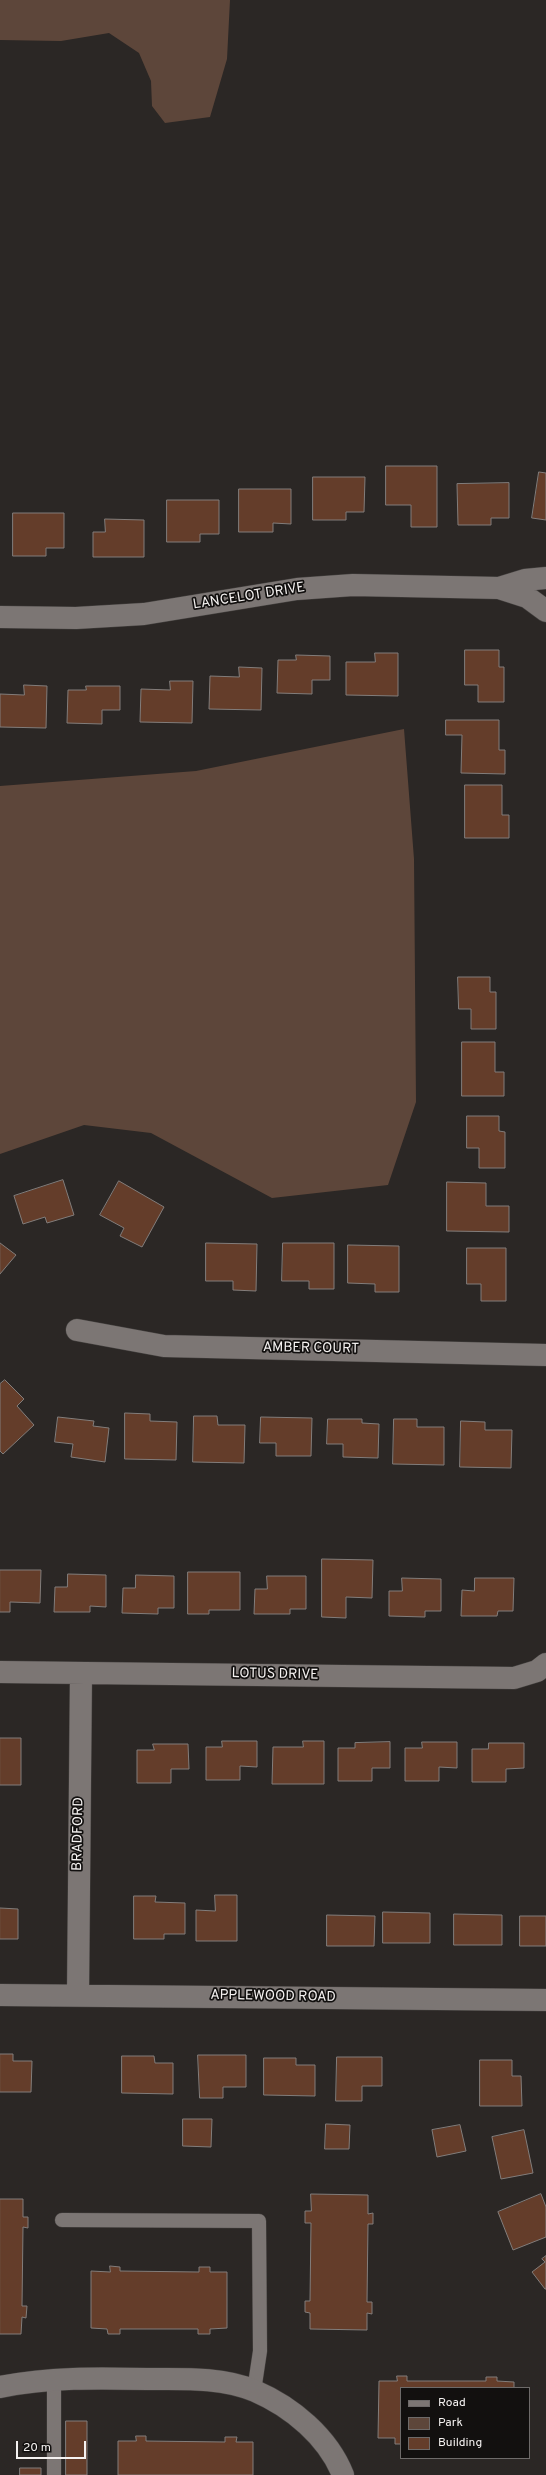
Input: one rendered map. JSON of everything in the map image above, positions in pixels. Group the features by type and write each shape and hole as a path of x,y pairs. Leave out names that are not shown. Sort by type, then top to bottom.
{"street":[{"name":"LANCELOT DRIVE","path":"0,617 76,618 144,614 323,586 499,588 526,580 546,578"},
{"name":"LANCELOT DRIVE","path":"499,588 527,597 546,611"},
{"name":"AMBER COURT","path":"77,1330 164,1346 546,1355"},
{"name":"LOTUS DRIVE","path":"0,1672 514,1678 531,1673 546,1664"},
{"name":"BRADFORD","path":"78,1995 81,1673"},
{"name":"APPLEWOOD ROAD","path":"0,1995 546,2000"},
{"path":"0,2387 54,2379 192,2379 254,2391 301,2419 329,2448 343,2475"}],"lane":[{"path":"62,2220 259,2221 260,2351 254,2391"},
{"path":"54,2379 54,2475"}],"green space":[{"path":"0,0 230,0 227,59 210,117 165,123 152,106 151,81 139,53 109,33 61,41 0,40"},
{"path":"404,729 414,859 416,1102 388,1185 272,1198 151,1133 84,1125 0,1154 0,786 196,771"}],"building":[{"path":"386,466 437,466 437,527 411,527 411,505 386,505"},
{"path":"539,472 546,473 546,520 532,518"},
{"path":"313,477 365,477 364,512 346,512 346,520 313,520"},
{"path":"509,483 509,518 491,518 491,525 458,525 457,484"},
{"path":"239,489 291,489 291,524 273,523 273,532 239,532"},
{"path":"167,500 219,500 219,534 200,534 200,542 167,542"},
{"path":"13,513 64,513 64,548 46,548 46,556 13,556"},
{"path":"105,519 144,520 144,557 93,557 93,532 105,532"},
{"path":"465,650 499,650 499,667 504,667 504,702 478,702 478,685 465,685"},
{"path":"375,653 398,653 398,696 346,695 346,662 375,662"},
{"path":"296,655 330,656 330,680 312,680 312,694 277,693 278,660 296,660"},
{"path":"239,667 262,668 261,710 209,709 210,676 239,677"},
{"path":"170,681 193,681 192,723 140,722 141,689 170,690"},
{"path":"24,685 47,686 46,728 0,727 0,694 24,695"},
{"path":"86,686 120,686 120,710 102,710 102,724 67,723 68,690 86,690"},
{"path":"446,720 499,720 499,750 505,750 505,774 461,773 462,735 446,735"},
{"path":"465,785 502,785 502,815 509,815 509,838 465,838"},
{"path":"458,977 490,977 490,992 496,992 496,1029 471,1029 471,1009 459,1009"},
{"path":"462,1042 495,1042 495,1072 504,1072 504,1096 462,1096"},
{"path":"467,1116 499,1116 499,1131 505,1132 505,1168 479,1168 479,1148 467,1148"},
{"path":"63,1180 74,1215 47,1223 45,1217 23,1224 14,1196"},
{"path":"119,1181 164,1207 142,1247 120,1236 124,1228 100,1215"},
{"path":"447,1182 486,1183 486,1206 509,1206 509,1232 447,1231"},
{"path":"0,1243 16,1255 0,1274"},
{"path":"206,1243 257,1244 256,1291 233,1290 233,1281 206,1281"},
{"path":"283,1243 334,1243 334,1289 309,1289 309,1281 282,1281"},
{"path":"348,1245 399,1246 399,1292 375,1292 375,1284 348,1283"},
{"path":"467,1248 506,1248 506,1301 481,1301 481,1284 467,1284"},
{"path":"5,1380 24,1399 17,1406 34,1425 3,1454 0,1451 0,1384"},
{"path":"125,1413 150,1414 150,1421 177,1422 176,1460 125,1459"},
{"path":"194,1416 217,1416 218,1425 245,1425 244,1463 193,1462"},
{"path":"58,1417 94,1421 93,1426 109,1428 105,1462 71,1457 73,1444 55,1442"},
{"path":"261,1417 312,1418 311,1456 276,1456 276,1443 260,1443"},
{"path":"328,1419 362,1419 362,1423 379,1424 378,1458 343,1457 343,1444 327,1444"},
{"path":"394,1419 417,1419 417,1427 444,1427 444,1465 393,1464"},
{"path":"461,1421 485,1422 485,1430 512,1430 511,1468 460,1467"},
{"path":"322,1559 373,1560 372,1598 346,1597 346,1618 322,1617"},
{"path":"0,1570 41,1570 40,1603 10,1602 10,1612 0,1612"},
{"path":"188,1572 240,1572 240,1610 209,1610 209,1614 188,1614"},
{"path":"68,1574 106,1575 106,1607 90,1606 90,1612 54,1612 55,1587 67,1587"},
{"path":"136,1575 174,1576 174,1608 158,1608 158,1614 122,1613 123,1588 135,1588"},
{"path":"267,1576 306,1576 306,1609 290,1609 290,1614 254,1614 255,1589 267,1589"},
{"path":"402,1578 441,1579 441,1611 425,1611 425,1617 389,1616 389,1591 402,1591"},
{"path":"475,1578 514,1578 513,1611 498,1611 497,1616 461,1616 462,1590 474,1591"},
{"path":"0,1738 21,1738 21,1785 0,1785"},
{"path":"222,1741 257,1741 257,1767 240,1766 240,1780 206,1780 206,1747 222,1747"},
{"path":"303,1741 324,1741 324,1784 272,1784 273,1747 303,1747"},
{"path":"390,1742 390,1768 372,1768 372,1781 338,1781 338,1748 355,1748 355,1743"},
{"path":"422,1742 457,1742 457,1768 439,1767 439,1781 405,1781 405,1748 422,1748"},
{"path":"489,1743 524,1743 524,1768 506,1769 506,1782 472,1782 472,1749 488,1749"},
{"path":"153,1744 188,1744 189,1769 171,1769 171,1783 137,1783 137,1750 154,1750"},
{"path":"215,1895 237,1895 237,1941 196,1941 196,1910 215,1911"},
{"path":"134,1896 156,1896 155,1902 185,1903 185,1934 164,1934 164,1939 134,1939"},
{"path":"0,1908 18,1909 18,1939 0,1939"},
{"path":"383,1912 430,1913 430,1943 383,1943"},
{"path":"454,1914 502,1915 502,1945 454,1945"},
{"path":"327,1915 375,1916 374,1946 327,1946"},
{"path":"520,1916 546,1916 546,1946 520,1946"},
{"path":"0,2054 13,2054 13,2061 32,2061 31,2092 0,2092"},
{"path":"198,2055 246,2055 246,2087 223,2087 223,2098 200,2098"},
{"path":"122,2056 154,2056 155,2063 173,2063 173,2094 122,2093"},
{"path":"337,2057 382,2057 382,2086 362,2086 362,2101 336,2101"},
{"path":"264,2058 296,2058 296,2065 315,2065 315,2096 264,2095"},
{"path":"480,2060 512,2060 512,2076 521,2076 522,2106 480,2106"},
{"path":"183,2119 212,2119 211,2147 183,2146"},
{"path":"326,2124 350,2125 349,2149 325,2149"},
{"path":"460,2125 466,2151 437,2157 432,2130"},
{"path":"524,2130 533,2173 501,2179 492,2137"},
{"path":"311,2194 368,2195 368,2214 373,2213 373,2224 368,2224 367,2302 372,2302 372,2314 367,2313 367,2330 310,2329 310,2313 305,2312 305,2301 310,2301 311,2223 305,2223 305,2211 311,2211"},
{"path":"541,2194 546,2207 546,2237 513,2250 498,2212"},
{"path":"0,2199 23,2199 23,2217 28,2217 28,2228 23,2227 22,2306 27,2306 26,2318 22,2317 21,2334 0,2334"},
{"path":"546,2256 545,2289 532,2272 545,2262 542,2259"},
{"path":"110,2266 120,2267 120,2271 199,2272 199,2267 210,2267 210,2272 227,2272 227,2328 210,2329 210,2334 198,2334 198,2329 120,2329 120,2334 108,2334 107,2329 91,2328 91,2271 110,2272"},
{"path":"397,2376 407,2376 407,2381 486,2381 486,2377 497,2377 497,2381 514,2382 514,2387 400,2387 400,2444 395,2444 395,2438 378,2438 379,2381 397,2381"},
{"path":"66,2421 87,2421 87,2475 66,2475"},
{"path":"136,2436 146,2436 146,2441 225,2442 225,2437 237,2437 236,2442 253,2442 253,2475 118,2475 118,2441 136,2441"},
{"path":"20,2468 41,2468 41,2475 20,2475"}]}
